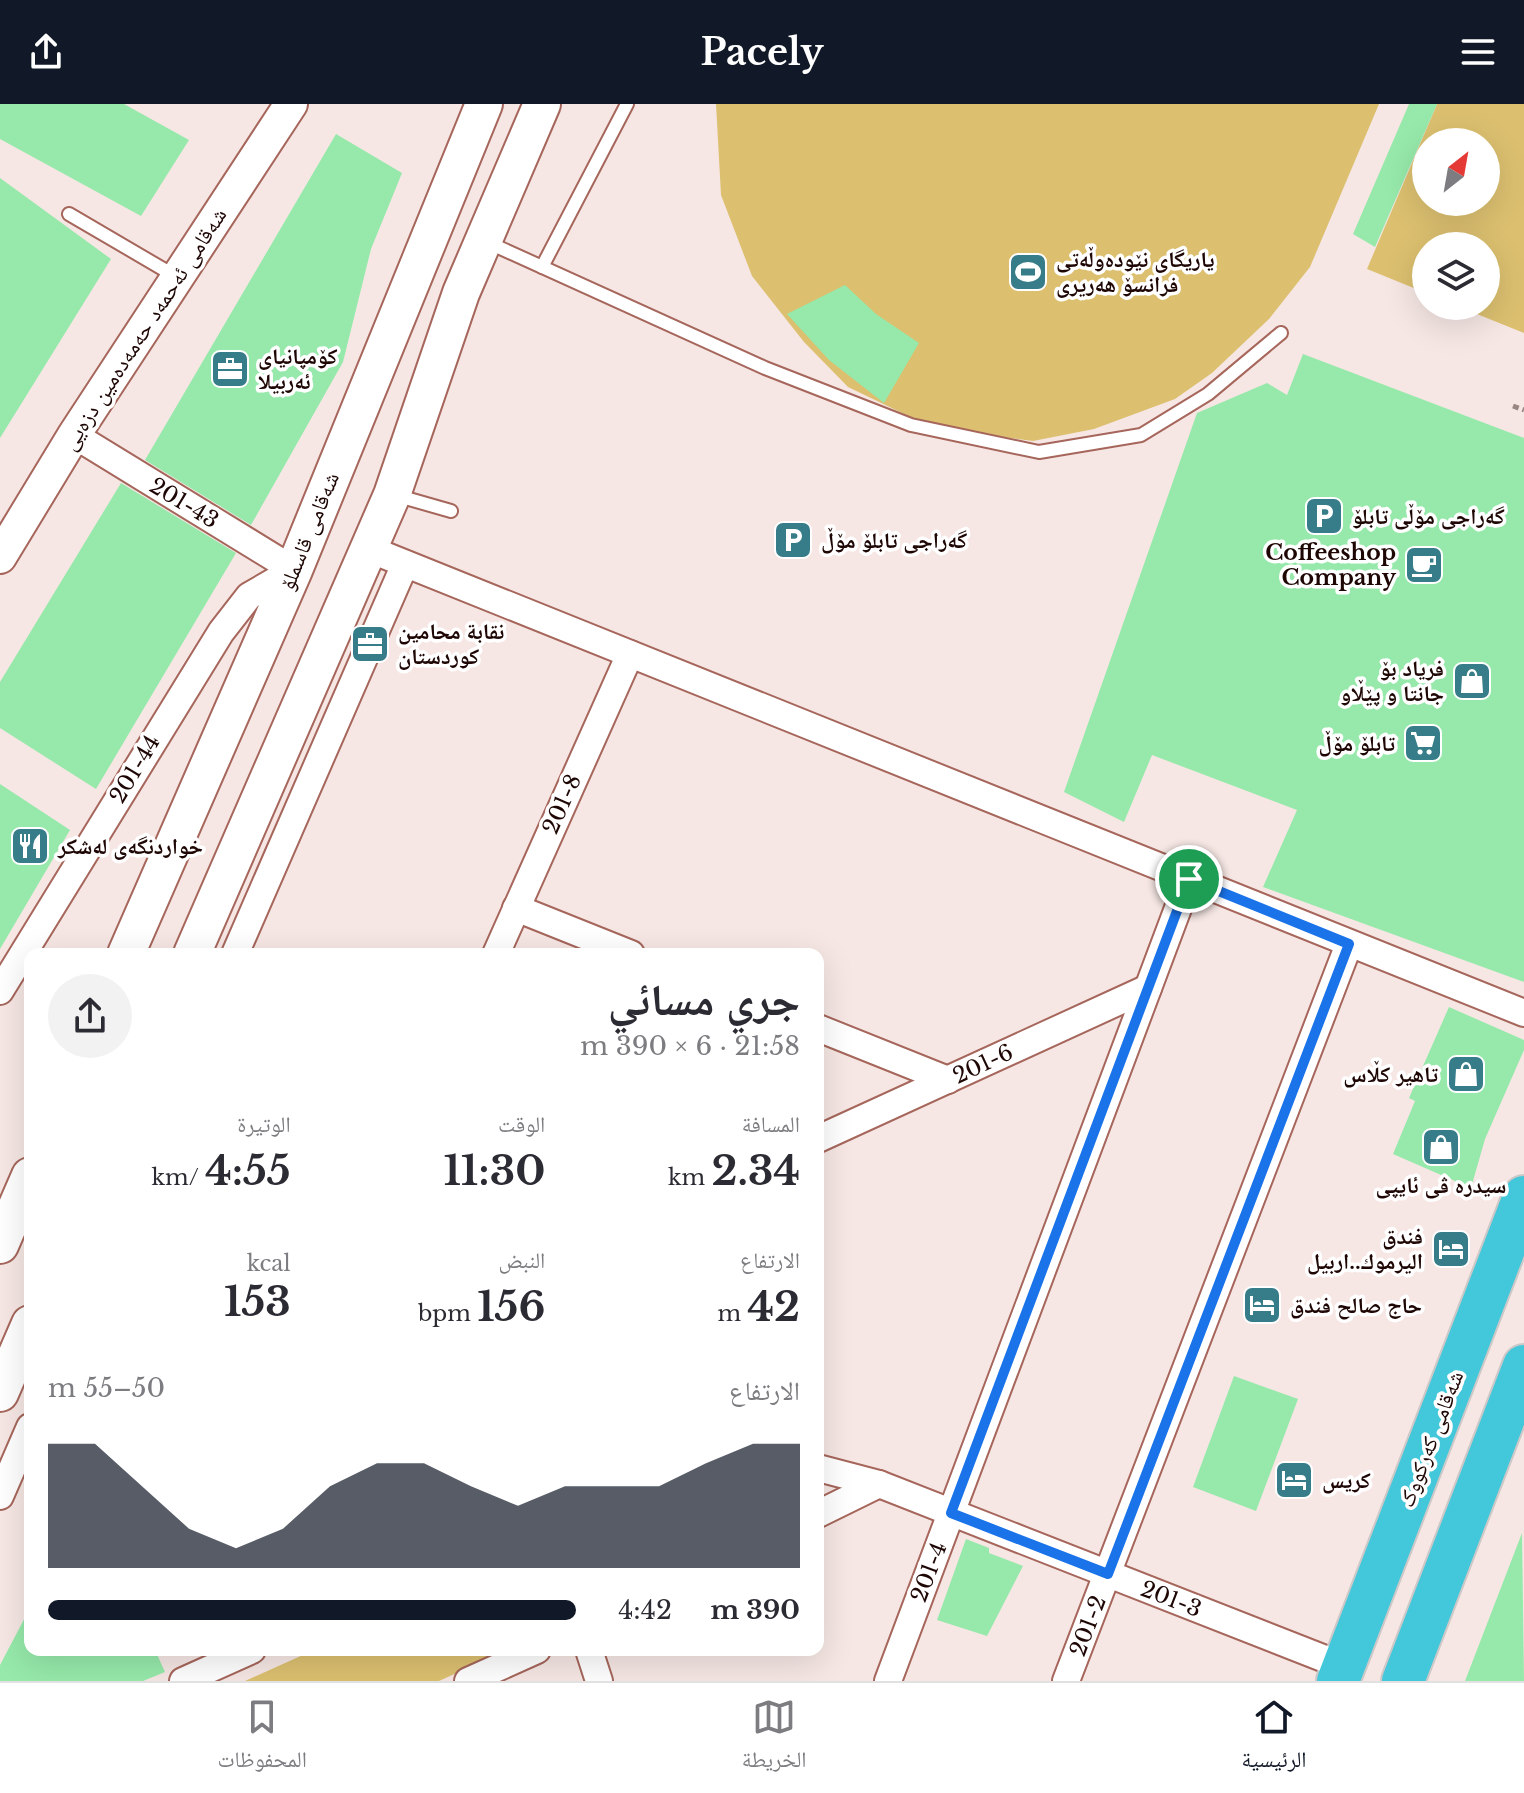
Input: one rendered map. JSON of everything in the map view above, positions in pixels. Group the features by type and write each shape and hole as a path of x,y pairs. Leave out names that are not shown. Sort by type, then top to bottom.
{"highway":[{"name":"شەقامی کەرکووک","path":"1340,1674 1524,1197"},
{"path":"1403,1681 1524,1366"}],"main road":[{"name":"شەقامی قاسملۆ","path":"129,948 294,570 484,104"},
{"path":"195,948 392,495 461,293 542,104"},
{"path":"0,1245 24,1190"},
{"path":"0,1393 24,1338"}],"street":[{"name":"شەقامی ئەحمەد حەمەدەمین دزەیی","path":"0,557 74,435 291,104"},
{"name":"201-43","path":"74,435 294,570"},
{"path":"369,549 1524,1013"},
{"path":"238,948 405,564"},
{"name":"201-44","path":"26,948 221,632 249,596 294,570"},
{"name":"201-8","path":"499,948 630,654"},
{"name":"201-4","path":"888,1681 1189,879"},
{"path":"516,908 616,948"},
{"name":"201-2","path":"1066,1681 1349,944"},
{"name":"201-44","path":"0,991 24,952"},
{"name":"201-6","path":"824,1136 1148,988"},
{"path":"824,1030 948,1080"},
{"path":"0,1496 24,1441"},
{"name":"201-3","path":"824,1470 879,1484 1108,1574 1340,1674"},
{"path":"824,1511 879,1484"},
{"path":"183,1681 239,1656"},
{"path":"468,1681 524,1656"},
{"path":"591,1656 599,1681"}],"lane":[{"path":"542,267 627,104"},
{"path":"69,214 177,278"},
{"path":"484,240 765,368 911,425 1039,452 1141,435 1208,394 1281,333"},
{"path":"392,495 451,511"}],"path":[{"path":"1513,406 1524,410"}],"shaded area":[{"name":"یاریگای نێودەوڵەتی فرانسۆ هەریری","path":"716,104 1379,104 1310,267 1269,319 1212,373 1175,399 1094,429 1033,441 931,427 848,387 804,342 752,276 721,195"},
{"path":"1437,104 1524,104 1524,333 1492,320 1500,320 1500,232 1412,232 1412,287 1367,269 1412,163 1412,216 1500,216 1500,128 1427,128"},
{"path":"301,1656 494,1656 439,1681 245,1681"}],"building":[{"path":"0,104 124,104 189,140 141,216 0,139"},
{"path":"1409,104 1437,104 1427,128 1412,128 1412,162 1375,247 1353,234"},
{"path":"336,134 402,173 371,249 343,362 251,525 145,460"},
{"path":"0,178 111,259 0,438"},
{"path":"845,285 876,314 919,343 884,403 829,360 787,314"},
{"path":"1303,354 1524,438 1524,982 1263,887 1297,810 1152,755 1124,822 1064,792 1197,413 1267,383 1287,395"},
{"path":"121,483 236,553 96,789 0,728 0,682"},
{"name":"خواردنگەی لەشکر","path":"0,784 70,830 0,949"},
{"name":"تاهیر کڵاس","path":"1449,1007 1524,1040 1524,1050 1485,1139 1471,1188 1393,1154 1415,1101 1409,1098"},
{"path":"1234,1376 1298,1399 1256,1511 1193,1487"},
{"path":"1522,1533 1524,1681 1465,1681"},
{"path":"966,1539 989,1548 989,1553 1023,1566 987,1636 937,1620"},
{"path":"24,1619 24,1656 158,1656 165,1672 143,1681 0,1681 0,1665"}],"place":[{"name":"یاریگای نێودەوڵەتی فرانسۆ هەریری","path":"1028,272"},
{"name":"کۆمپانیای ئەربیلا","path":"230,369"},
{"name":"گەراجی مۆڵی تابلۆ","path":"1324,516"},
{"name":"گەراجی تابلۆ مۆڵ","path":"793,540"},
{"name":"Coffeeshop Company","path":"1424,565"},
{"name":"نقابة محامين كوردستان","path":"370,644"},
{"name":"فریاد بۆ جانتا و پێڵاو","path":"1472,681"},
{"name":"تابلۆ مۆڵ","path":"1423,743"},
{"name":"خواردنگەی لەشکر","path":"30,846"},
{"name":"تاهیر کڵاس","path":"1466,1074"},
{"name":"سیدرە ڤی ئایپی","path":"1441,1147"},
{"name":"فندق اليرموك..اربيل","path":"1451,1249"},
{"name":"حاج صالح فندق","path":"1262,1305"},
{"name":"كريس","path":"1294,1480"}],"route":[{"path":"1189,879 1349,944 1108,1574 951,1513 1189,879"}]}
